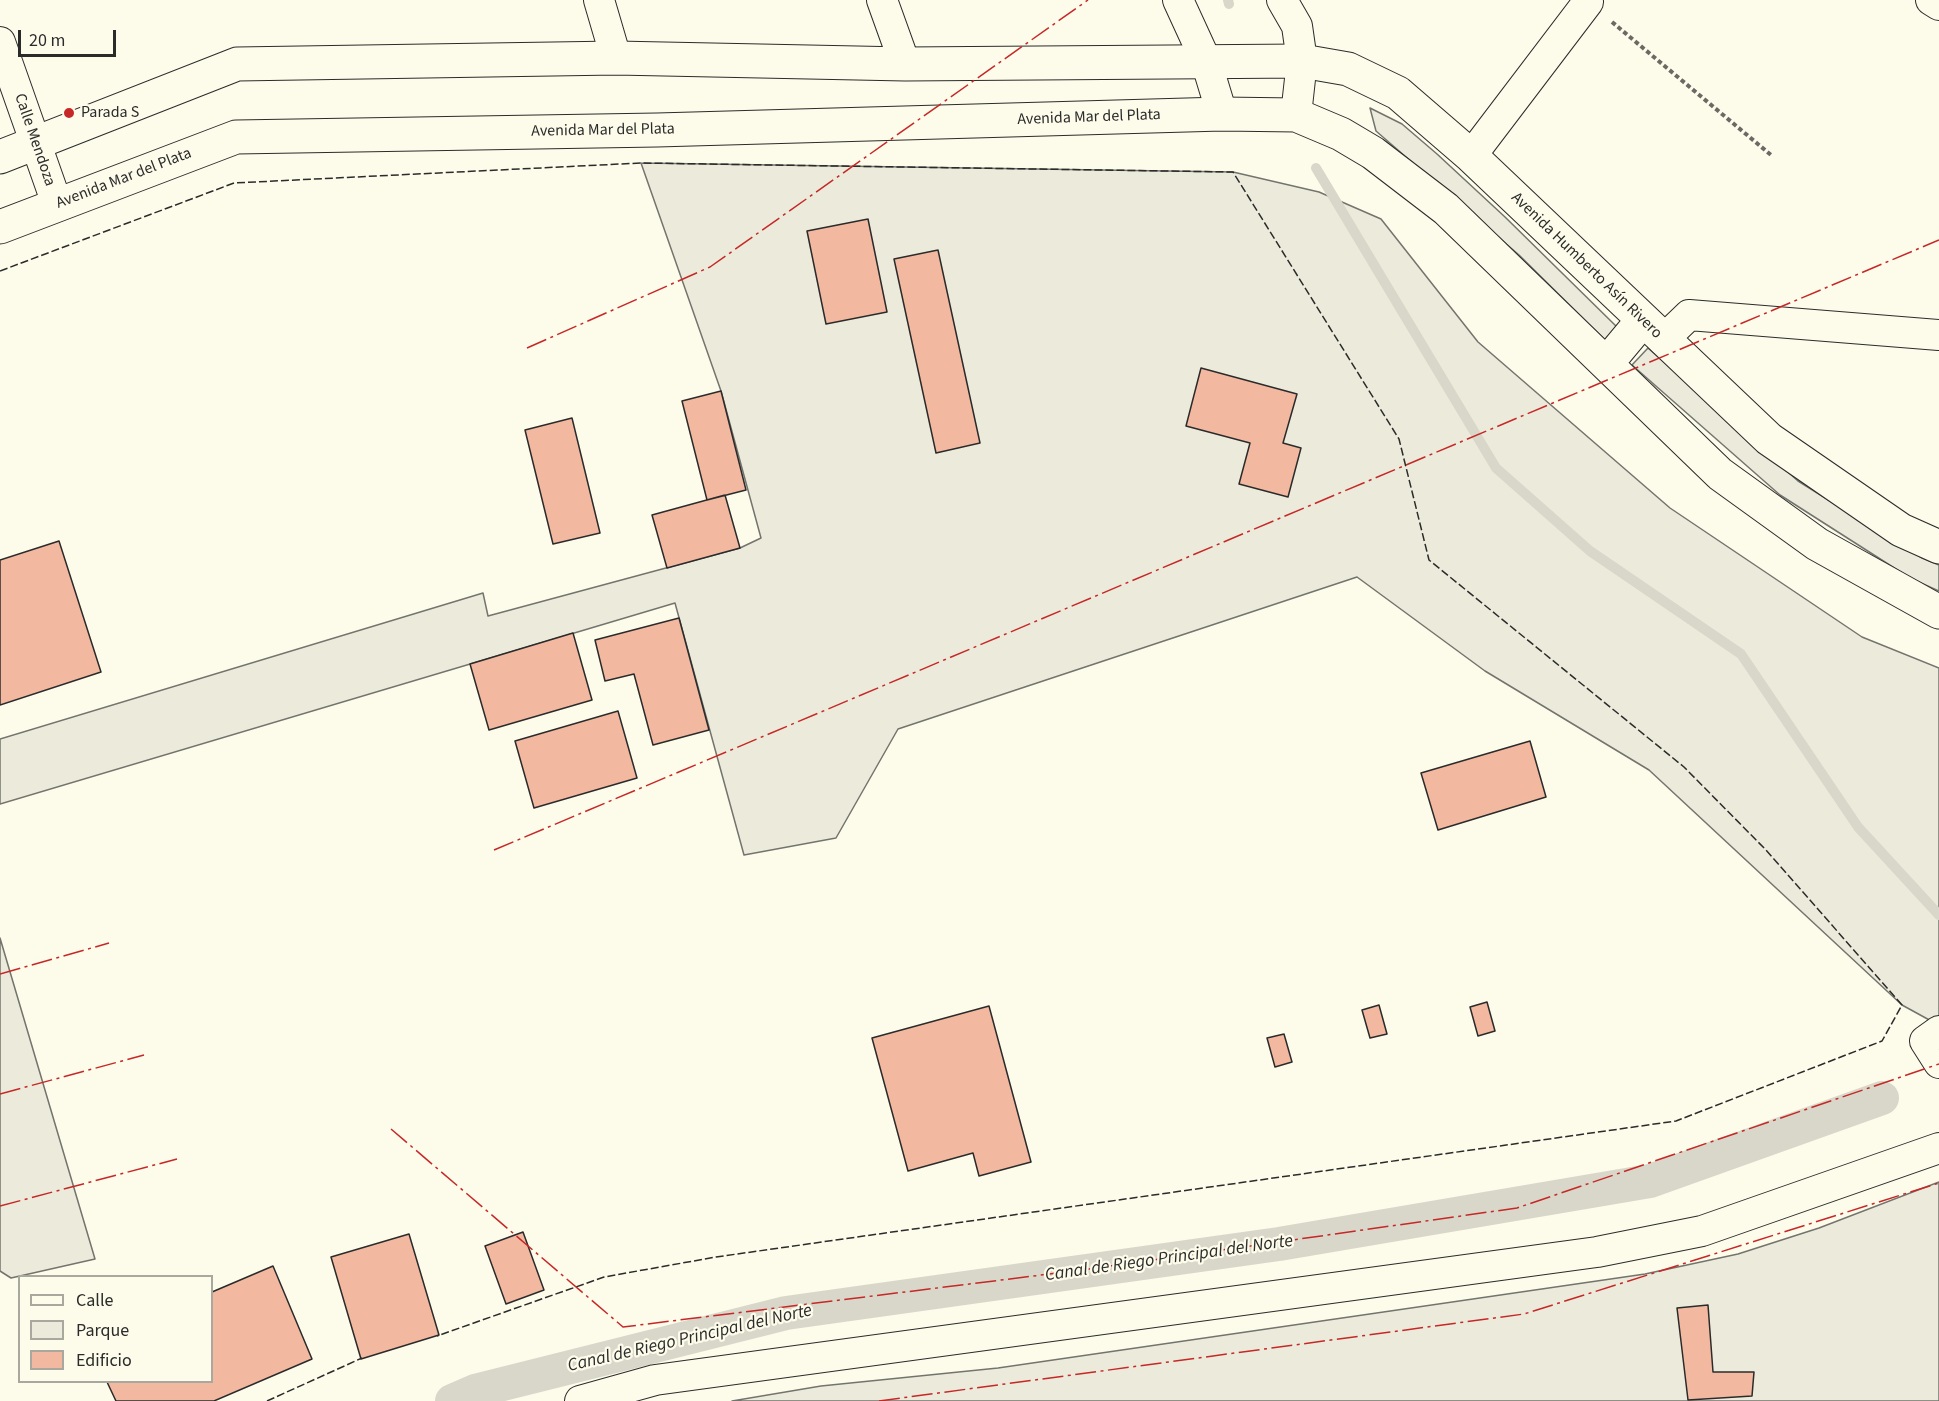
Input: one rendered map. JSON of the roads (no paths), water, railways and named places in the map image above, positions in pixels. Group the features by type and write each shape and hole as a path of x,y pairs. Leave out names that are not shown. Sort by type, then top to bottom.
{"street":[{"path":"598,0 616,58"},
{"path":"882,0 905,64"},
{"path":"1178,0 1206,61 1222,114 1296,115 1341,134 1373,153 1446,209 1720,474 1817,544 1939,612"},
{"path":"1282,0 1297,27 1302,62 1296,115"},
{"path":"1931,0 1939,5"},
{"path":"1471,156 1588,2"},
{"name":"Calle Mendoza","path":"0,42 57,204"},
{"path":"0,157 237,64 616,58 905,64 1206,61"},
{"name":"Avenida Humberto Asín Rivero","path":"1206,61 1302,62 1348,69 1398,93 1471,156 1769,439 1900,530 1939,547"},
{"name":"Avenida Mar del Plata","path":"0,227 236,137 657,130 1222,114"},
{"path":"1607,363 1653,330 1689,315 1939,335"},
{"path":"579,1401 655,1380 1597,1252 1702,1231 1939,1148"}],"waterway":[{"path":"1228,0 1229,4"},
{"path":"1316,168 1496,468 1590,551 1741,654 1858,827 1939,915"},
{"name":"Canal de Riego Principal del Norte","path":"452,1401 475,1391 786,1313 1279,1244 1650,1181 1882,1098"}],"place":[{"name":"Parada S","path":"69,113"}]}
